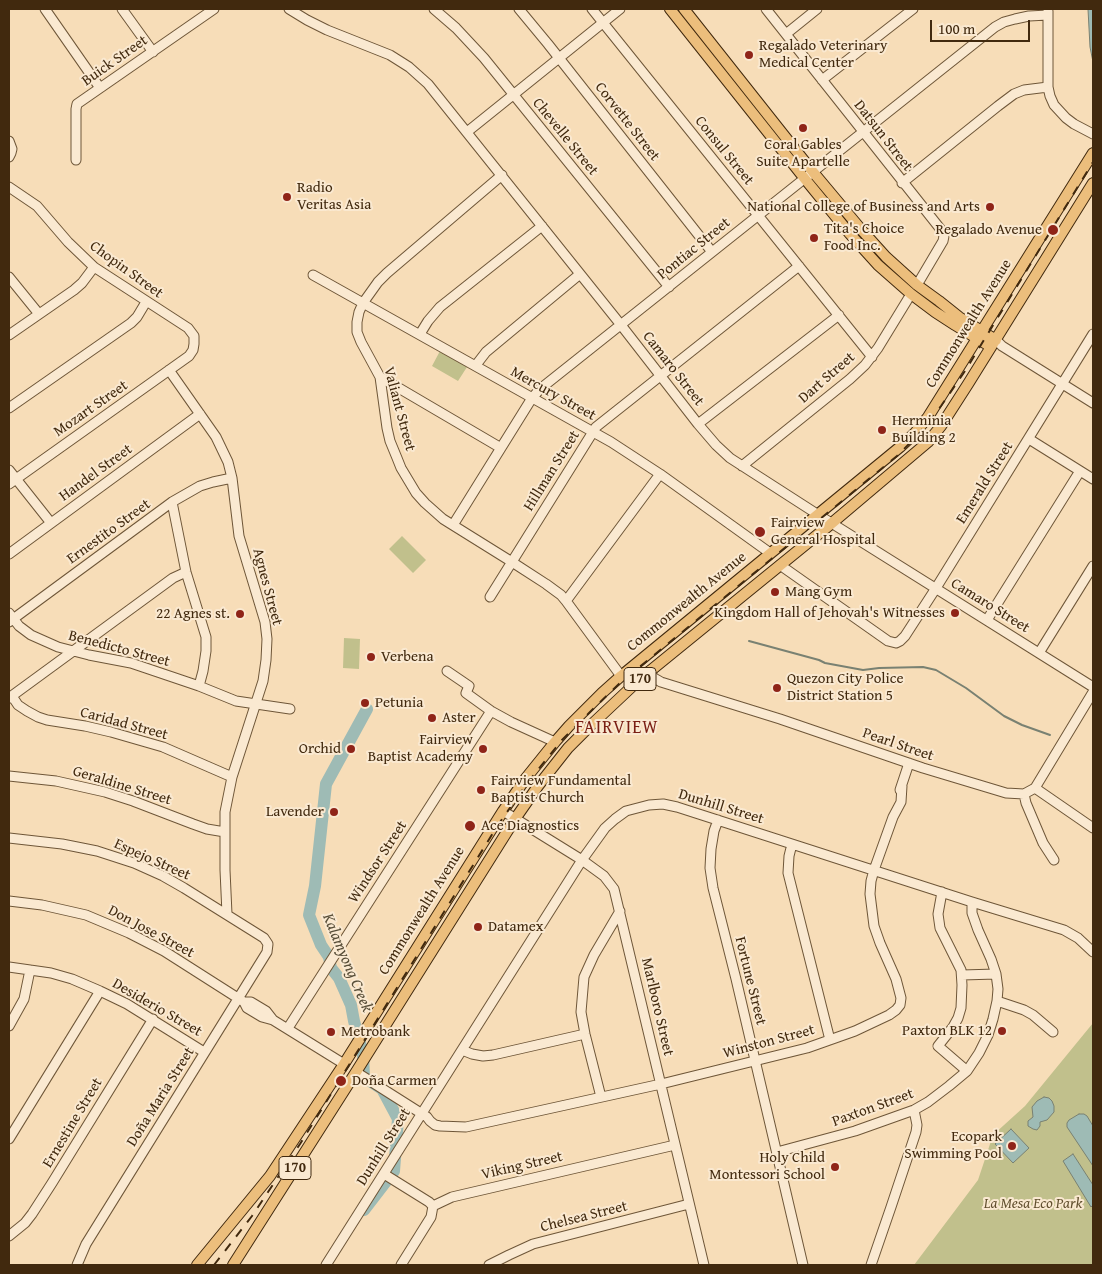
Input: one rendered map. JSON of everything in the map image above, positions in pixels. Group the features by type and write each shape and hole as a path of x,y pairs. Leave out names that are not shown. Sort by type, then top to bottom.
{"main road":[{"path":"670,9 809,175"},
{"path":"684,9 809,175 850,234 873,259 914,289 954,325 980,335 996,344"},
{"name":"Commonwealth Avenue","path":"197,1265 268,1180 344,1064 503,811 555,742 621,676 900,447 920,428 1093,153"},
{"name":"Commonwealth Avenue","path":"233,1265 515,819 568,748 649,671 832,523 931,439 996,344 1093,184"},
{"path":"927,419 927,425 930,429 938,430"},
{"path":"920,428 930,430 931,439"}],"street":[{"path":"45,9 100,88"},
{"path":"122,9 153,52"},
{"name":"Buick Street","path":"76,160 76,106 214,9"},
{"name":"Camaro Street","path":"289,9 326,30 400,60 428,84 698,424 724,453 817,514 1093,687"},
{"name":"Chevelle Street","path":"434,9 456,28 484,58 669,287"},
{"name":"Corvette Street","path":"519,9 712,252"},
{"name":"Consul Street","path":"592,9 872,357"},
{"path":"467,132 620,9"},
{"name":"Datsun Street","path":"766,9 942,231 943,241 914,289"},
{"path":"786,34 817,9"},
{"path":"822,80 913,9"},
{"path":"1048,12 1048,86 1050,96 1060,112 1074,124 1093,134"},
{"name":"Pontiac Street","path":"453,525 532,398 540,389 995,27 1004,22 1048,12"},
{"path":"902,182 1014,94 1024,90 1048,86"},
{"path":"9,141 12,148 9,158"},
{"name":"Valiant Street","path":"502,175 387,273 374,287 359,312 357,332 380,377 390,441 401,468 416,493 435,512 453,525 561,595 621,676"},
{"name":"Chopin Street","path":"9,187 38,206 68,242 94,267 188,328 194,336 193,350 189,356"},
{"path":"420,334 440,307 542,226"},
{"name":"Hillman Street","path":"490,597 592,431 799,266"},
{"path":"9,335 74,290 94,267"},
{"path":"476,365 486,352 580,274"},
{"name":"Mercury Street","path":"313,275 592,431 660,474 770,553"},
{"path":"9,277 39,314"},
{"name":"Dart Street","path":"742,466 850,379 872,357 914,289"},
{"path":"9,408 131,323 146,302"},
{"path":"698,424 838,315"},
{"name":"Emerald Street","path":"780,565 888,641 896,643 905,636 936,588 1093,334"},
{"path":"996,344 1093,403"},
{"name":"Mozart Street","path":"12,482 189,356"},
{"name":"Agnes Street","path":"169,370 216,437 228,462 232,478 239,536 265,622 267,639 263,681 232,777 226,812 225,870 227,914"},
{"path":"380,377 501,448"},
{"name":"Handel Street","path":"9,554 200,414"},
{"path":"1029,439 1093,479"},
{"path":"9,470 12,482 51,522"},
{"path":"987,620 1080,471"},
{"path":"566,601 660,474"},
{"name":"Ernestito Street","path":"10,618 172,502 200,486 232,478"},
{"path":"172,502 186,572 206,637 206,651 199,686"},
{"path":"1039,653 1093,566"},
{"path":"10,697 173,578 186,572"},
{"name":"Benedicto Street","path":"10,618 31,635 58,647 131,663 236,700 290,709"},
{"path":"447,671 470,686 466,693 491,711 555,742"},
{"name":"Pearl Street","path":"649,671 654,678 661,682 1006,793 1024,794"},
{"path":"1054,860 1043,843 1024,794 1035,788 1093,692"},
{"name":"Caridad Street","path":"10,697 22,708 38,717 111,732 156,745 232,777"},
{"name":"Windsor Street","path":"288,1028 491,711"},
{"name":"Winston Street","path":"356,1072 424,1115 438,1119 445,1126 466,1127 661,1084 807,1048 855,1031 893,1013 900,1005 900,991 874,926 870,894 874,870 893,817 895,800 902,786 909,763"},
{"name":"Geraldine Street","path":"9,776 56,781 105,792 133,800 200,826 225,832"},
{"path":"1035,788 1093,828"},
{"name":"Dunhill Street","path":"326,1265 424,1115 462,1050 582,860 605,828 626,811 649,805 663,804 678,807 1064,930 1078,938 1093,952"},
{"name":"Marlboro Street","path":"503,811 582,860 604,876 614,889 704,1265"},
{"name":"Fortune Street","path":"718,820 711,849 710,868 712,881 803,1265"},
{"name":"Espejo Street","path":"9,838 62,844 97,851 134,863 170,880 227,914 264,938 268,944"},
{"path":"792,844 788,873 830,1040"},
{"path":"942,892 938,914 940,928 962,975 961,1008 958,1018 938,1046 966,1072"},
{"name":"Don Jose Street","path":"9,901 42,905 107,923 164,951 241,1000 247,1008 262,1018 273,1020 288,1028 344,1064"},
{"name":"Paxton Street","path":"777,1152 854,1131 914,1110 935,1097 966,1072 988,1035 994,1019 998,989 991,959 978,930 971,908 972,902"},
{"path":"601,1097 585,1034 582,1012 584,977 594,955 620,912"},
{"name":"Doña Maria Street","path":"77,1265 86,1244 204,1052 241,1000 268,952 268,944"},
{"name":"Desiderio Street","path":"9,966 51,974 100,991 153,1019 204,1052"},
{"path":"9,1026 24,999 30,970"},
{"path":"962,975 996,974"},
{"path":"9,1139 100,991"},
{"path":"997,1002 1024,1010 1053,1032"},
{"name":"Ernestine Street","path":"9,1236 25,1223 32,1214 153,1019"},
{"path":"462,1050 483,1056 493,1055 585,1034"},
{"path":"871,1265 916,1132 917,1125 914,1110"},
{"name":"Viking Street","path":"433,1206 452,1197 675,1145"},
{"path":"384,1174 433,1206 431,1218 401,1265"},
{"name":"Chelsea Street","path":"489,1265 533,1244 689,1204"}],"green space":[{"path":"440,351 467,367 458,381 432,366"},
{"path":"402,536 426,560 413,573 389,549"},
{"path":"344,638 360,639 359,669 343,668"},
{"name":"La Mesa Eco Park","path":"1093,1023 1093,1265 914,1265 978,1180 993,1135 1025,1106"}],"water":[{"path":"1088,9 1093,9 1093,62 1090,47"},
{"path":"1044,1097 1052,1101 1054,1112 1047,1120 1040,1122 1037,1130 1033,1129 1028,1126 1028,1121 1033,1117 1032,1107"},
{"path":"1079,1114 1087,1116 1093,1126 1093,1166 1067,1127 1069,1120"},
{"name":"Ecopark Swimming Pool","path":"1011,1129 1029,1148 1013,1163 995,1144"},
{"path":"1073,1154 1093,1185 1093,1205 1091,1207 1063,1161"}],"waterway":[{"path":"749,641 825,663 863,670 923,667 936,670 966,688 1004,716 1050,735"},
{"name":"Kalamyong Creek","path":"364,1210 394,1171 398,1119 382,1089 364,1077 363,1054 351,1005 339,978 331,968 329,957 321,945 309,915 315,886 326,784 367,709"}],"railway":[{"path":"214,1265 252,1216 300,1144 498,825 528,782 562,740 620,683 897,456 917,436 965,371 1093,162"}],"place":[{"name":"Regalado Veterinary Medical Center","path":"749,55"},
{"name":"Coral Gables Suite Apartelle","path":"803,128"},
{"name":"Radio Veritas Asia","path":"287,197"},
{"name":"National College of Business and Arts","path":"990,207"},
{"name":"Regalado Avenue","path":"1053,230"},
{"name":"Tita's Choice Food Inc.","path":"814,238"},
{"name":"Herminia Building 2","path":"882,430"},
{"name":"Fairview General Hospital","path":"760,532"},
{"name":"Mang Gym","path":"775,592"},
{"name":"Kingdom Hall of Jehovah's Witnesses","path":"955,613"},
{"name":"22 Agnes st.","path":"240,614"},
{"name":"Verbena","path":"371,657"},
{"name":"Quezon City Police District Station 5","path":"777,688"},
{"name":"Petunia","path":"365,703"},
{"name":"Aster","path":"432,718"},
{"name":"Orchid","path":"351,749"},
{"name":"Fairview Baptist Academy","path":"483,749"},
{"name":"Fairview Fundamental Baptist Church","path":"481,790"},
{"name":"Lavender","path":"334,812"},
{"name":"Ace Diagnostics","path":"470,826"},
{"name":"Datamex","path":"478,927"},
{"name":"Paxton BLK 12","path":"1002,1031"},
{"name":"Metrobank","path":"331,1032"},
{"name":"Doña Carmen","path":"341,1081"},
{"name":"Ecopark Swimming Pool","path":"1012,1146"},
{"name":"Holy Child Montessori School","path":"835,1167"}],"district":[{"name":"FAIRVIEW","path":"617,728"}]}
